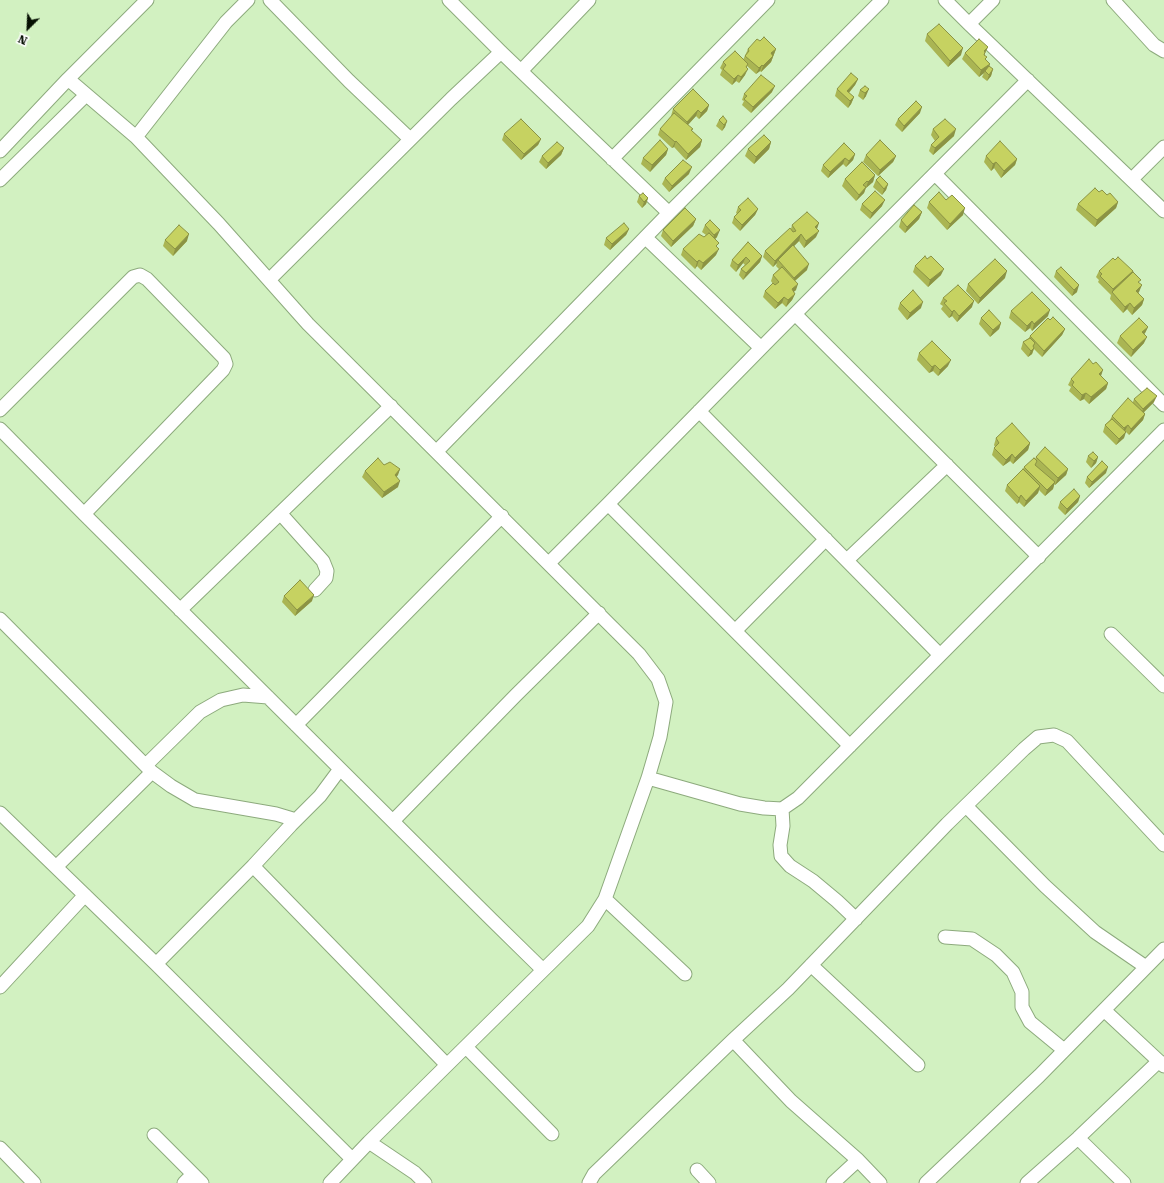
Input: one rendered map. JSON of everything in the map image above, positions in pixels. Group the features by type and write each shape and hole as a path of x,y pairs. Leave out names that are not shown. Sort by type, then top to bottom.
{"street":[{"path":"0,151 147,0"},
{"path":"136,137 226,22 248,0"},
{"path":"270,0 349,81 410,140"},
{"path":"449,0 669,213"},
{"path":"521,71 589,0"},
{"path":"612,159 768,0"},
{"path":"437,451 669,213 882,0"},
{"path":"945,0 1164,211"},
{"path":"969,24 993,0"},
{"path":"1113,0 1154,45 1164,51"},
{"path":"269,280 501,52"},
{"path":"68,80 136,137 220,224 308,324 639,654 658,679 666,702 660,737 648,778 605,899 588,926 447,1064 330,1183"},
{"path":"548,563 1028,80"},
{"path":"0,180 86,94"},
{"path":"1132,179 1164,147"},
{"path":"935,174 1164,405"},
{"path":"646,238 761,348"},
{"path":"0,410 133,277 140,275 147,279 224,358 226,364 223,370 84,514"},
{"path":"794,314 1039,557"},
{"path":"180,610 391,406"},
{"path":"699,411 940,655"},
{"path":"0,429 180,610 544,970"},
{"path":"648,778 740,804 782,809 798,798 1164,430"},
{"path":"847,560 947,465"},
{"path":"608,504 850,746"},
{"path":"280,513 323,560 327,570 326,578 315,590"},
{"path":"296,725 502,516"},
{"path":"735,631 826,539"},
{"path":"393,821 599,613"},
{"path":"0,619 149,768 171,786 195,800 276,814 296,820"},
{"path":"1111,634 1164,686"},
{"path":"56,867 200,712 221,700 243,695 268,697"},
{"path":"589,1183 594,1174 788,989 966,806 1038,737 1054,735 1067,741 1163,843"},
{"path":"156,964 320,796 340,769"},
{"path":"966,806 1045,886 1095,932 1146,967"},
{"path":"782,809 783,826 780,845 781,856 790,866 813,881 856,919"},
{"path":"0,813 156,964 352,1159"},
{"path":"253,866 447,1064"},
{"path":"0,987 85,895"},
{"path":"605,899 685,974"},
{"path":"946,937 972,939 996,955 1013,972 1022,992 1022,1007 1030,1022 1064,1050"},
{"path":"926,1183 1033,1081 1164,949"},
{"path":"811,966 918,1065"},
{"path":"1027,1183 1162,1064 1104,1010"},
{"path":"733,1040 791,1101 858,1160 880,1183"},
{"path":"466,1047 552,1134"},
{"path":"154,1135 193,1180"},
{"path":"1078,1138 1124,1183"},
{"path":"369,1142 416,1173 425,1183"},
{"path":"0,1148 34,1183"},
{"path":"833,1183 858,1160"},
{"path":"697,1170 709,1183"}],"building":[{"path":"939,24 963,48 950,61 927,34"},
{"path":"764,37 776,49 771,53 773,56 759,68 745,56 749,51 748,49 757,39 760,41"},
{"path":"979,39 988,47 984,51 984,55 987,57 985,59 990,64 981,70 965,53"},
{"path":"735,51 748,64 746,67 748,69 741,77 738,75 734,79 723,69 726,65 723,62"},
{"path":"989,66 993,69 989,75 985,71"},
{"path":"851,73 858,79 847,91 854,97 850,101 837,89"},
{"path":"761,75 775,86 753,107 744,99 747,96 744,94"},
{"path":"865,86 869,89 865,93 860,90"},
{"path":"693,89 709,105 701,113 698,110 687,122 673,109"},
{"path":"916,101 922,107 904,126 898,119"},
{"path":"674,113 693,129 691,130 702,140 688,154 676,141 675,142 660,129"},
{"path":"723,116 727,121 724,125 719,120"},
{"path":"521,119 541,139 524,154 504,134"},
{"path":"945,119 956,129 935,148 931,145 939,137 933,129"},
{"path":"764,135 771,142 756,157 748,149"},
{"path":"660,140 668,149 652,165 643,158"},
{"path":"880,140 896,156 880,170 866,155"},
{"path":"1000,141 1017,159 1004,171 996,162 993,164 986,156"},
{"path":"557,142 564,148 548,163 542,156"},
{"path":"844,143 855,154 849,161 845,158 830,172 823,165"},
{"path":"683,160 692,167 672,186 665,178"},
{"path":"862,162 875,175 863,185 866,187 859,195 845,179"},
{"path":"880,176 888,184 884,189 876,180"},
{"path":"1095,188 1099,192 1102,190 1107,195 1110,193 1118,202 1097,220 1078,204"},
{"path":"875,191 885,200 872,213 862,204"},
{"path":"939,192 946,200 952,195 965,208 950,224 929,202"},
{"path":"643,193 648,198 644,202 639,196"},
{"path":"748,198 758,209 742,225 734,217 741,210 738,207"},
{"path":"914,205 922,212 907,227 901,220"},
{"path":"685,208 696,219 673,241 663,230"},
{"path":"807,212 819,223 815,227 819,231 806,241 801,234 775,261 765,251 790,228 793,232 796,231 792,225"},
{"path":"710,220 720,230 714,235 705,225"},
{"path":"624,223 629,229 612,244 606,238"},
{"path":"179,225 189,234 175,249 165,240"},
{"path":"709,233 719,243 716,246 719,249 703,263 699,260 697,262 683,249 699,234 704,237"},
{"path":"748,242 762,256 746,273 741,269 750,261 746,257 738,265 732,260"},
{"path":"793,245 809,264 794,278 778,260"},
{"path":"925,256 927,259 931,256 944,269 930,280 915,266"},
{"path":"1118,257 1133,271 1113,289 1100,276 1102,274 1099,271 1113,258 1115,260"},
{"path":"995,259 1007,271 980,298 968,284"},
{"path":"782,267 798,284 792,289 795,294 788,300 784,297 778,303 765,291 773,283 775,285 779,282 773,275"},
{"path":"1061,267 1079,285 1074,290 1056,271"},
{"path":"1133,272 1141,280 1138,282 1142,285 1136,291 1144,299 1134,308 1130,303 1125,307 1112,292"},
{"path":"958,285 974,301 959,316 954,310 952,312 944,303 947,301 943,298"},
{"path":"913,290 923,302 910,313 900,303"},
{"path":"1032,292 1050,310 1034,324 1032,321 1027,326 1011,311"},
{"path":"989,310 1001,323 993,330 981,318"},
{"path":"1053,317 1065,329 1044,351 1030,336 1048,318 1050,320"},
{"path":"1139,318 1148,327 1142,332 1147,337 1133,350 1120,336"},
{"path":"1030,338 1035,343 1033,346 1034,348 1031,351 1023,342"},
{"path":"932,341 951,360 940,370 935,365 932,367 919,353"},
{"path":"1089,359 1093,364 1096,362 1103,370 1099,374 1108,383 1091,397 1086,393 1082,395 1072,385 1074,382 1071,379"},
{"path":"1147,388 1157,396 1143,409 1134,399"},
{"path":"1128,398 1145,414 1131,429 1128,425 1124,428 1112,416"},
{"path":"1112,419 1126,432 1119,439 1105,425"},
{"path":"1012,423 1030,443 1015,458 1012,454 1006,460 994,448 999,443 996,438"},
{"path":"1045,447 1068,469 1058,478 1036,457"},
{"path":"1093,452 1098,457 1094,461 1088,456"},
{"path":"378,458 384,465 390,462 400,469 395,475 400,481 384,492 365,471"},
{"path":"1034,458 1037,461 1035,465 1055,482 1047,490 1024,467"},
{"path":"1102,461 1108,467 1092,482 1087,477"},
{"path":"1023,469 1040,486 1026,501 1021,495 1019,498 1007,485"},
{"path":"1074,489 1080,496 1067,509 1060,502"},
{"path":"300,580 314,595 297,610 284,596"}]}
